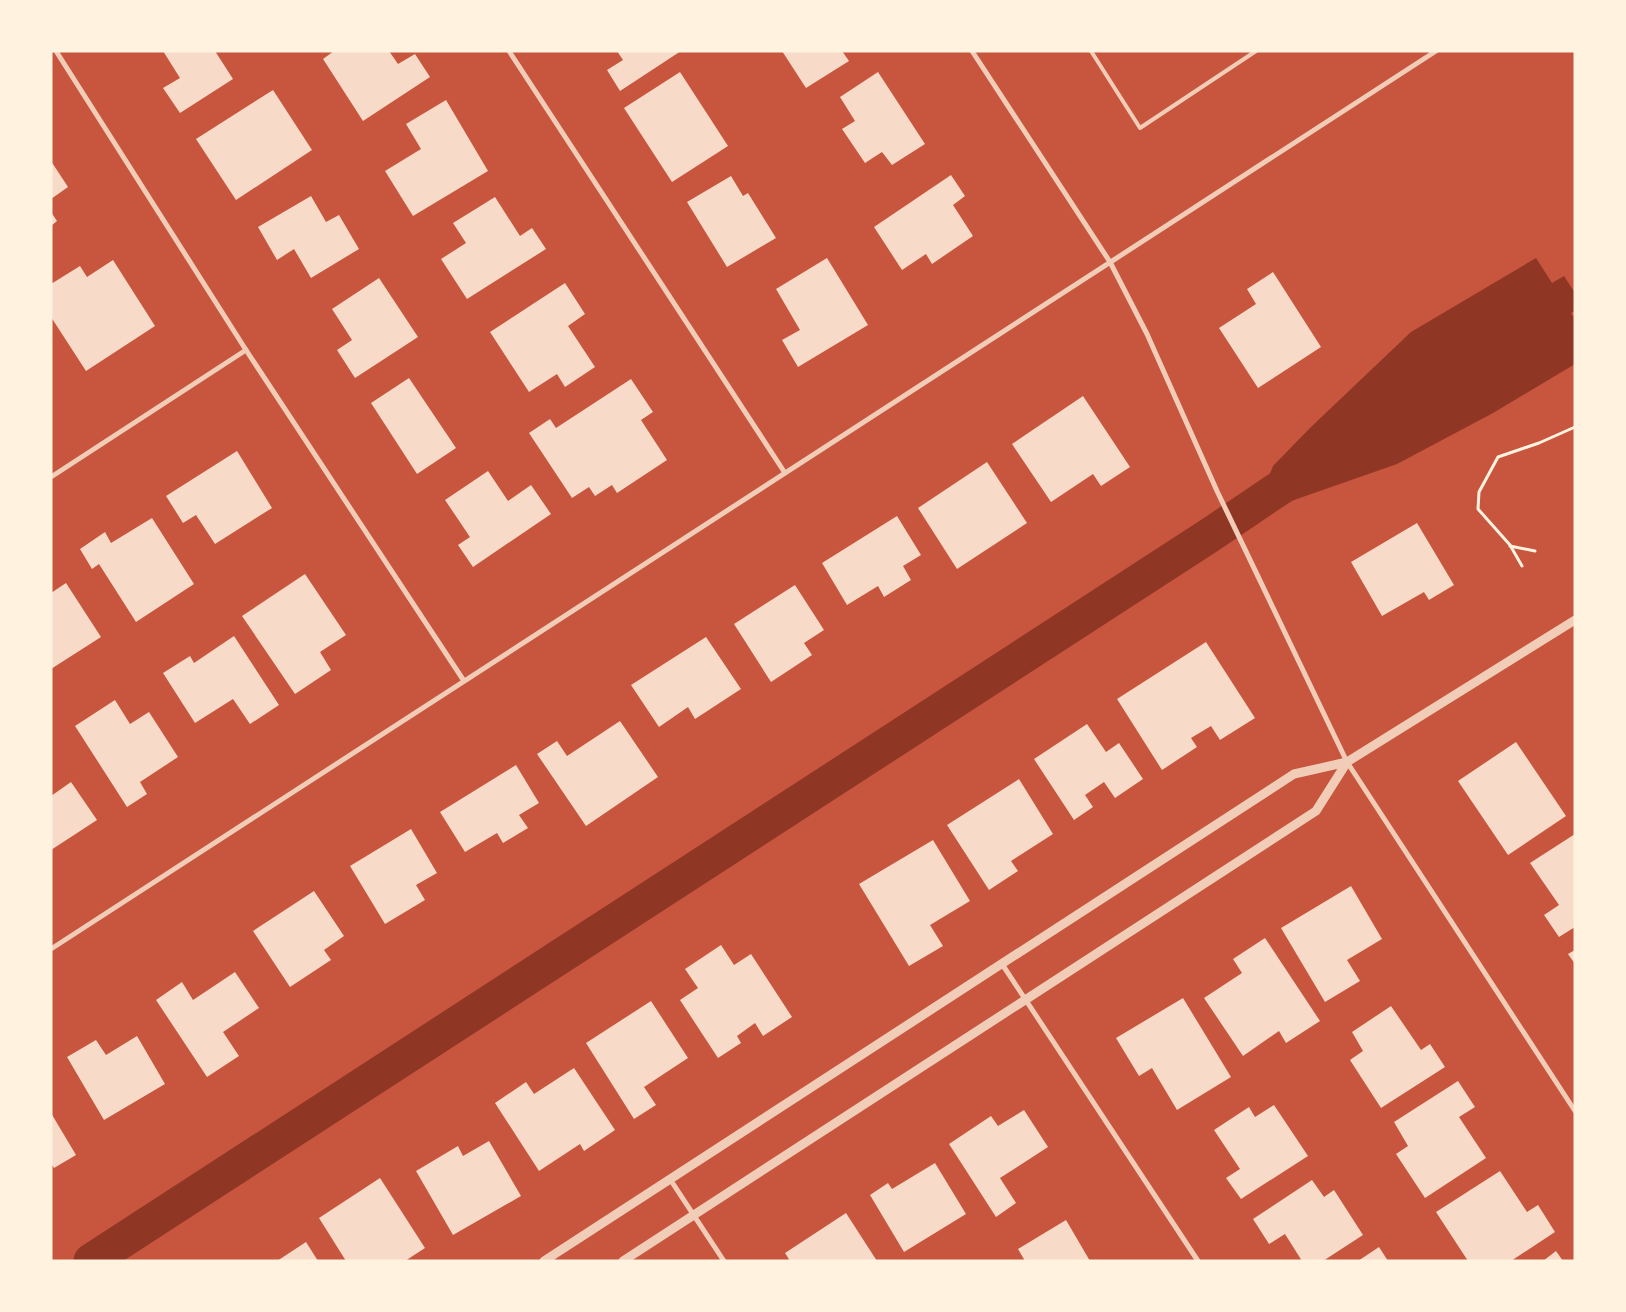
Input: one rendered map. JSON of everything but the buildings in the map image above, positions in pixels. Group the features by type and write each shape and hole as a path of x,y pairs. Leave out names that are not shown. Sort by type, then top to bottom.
{"street":[{"path":"56,51 246,350 464,680"},
{"path":"509,51 785,473"},
{"path":"972,51 1110,262 1147,334 1217,491 1347,762 1575,1111"},
{"path":"51,949 1436,51"},
{"path":"51,477 246,350"},
{"path":"544,1261 1294,774 1347,762 1575,620"},
{"path":"623,1261 1316,811 1347,762"},
{"path":"1002,964 1198,1261"},
{"path":"670,1179 724,1261"}],"lane":[{"path":"1091,51 1140,128 1256,51"}],"path":[{"path":"1522,566 1510,545 1478,509 1479,492 1498,457 1539,443 1575,427"},
{"path":"1510,545 1535,551"}],"shaded area":[{"path":"1536,258 1552,283 1564,276 1575,293 1575,311 1571,313 1575,319 1575,364 1493,413 1397,464 1294,500 1265,514 1254,512 1249,503 1252,492 1267,482 1273,466 1311,427 1411,332"}],"waterway":[{"path":"91,1261 1210,535 1290,481"}]}
